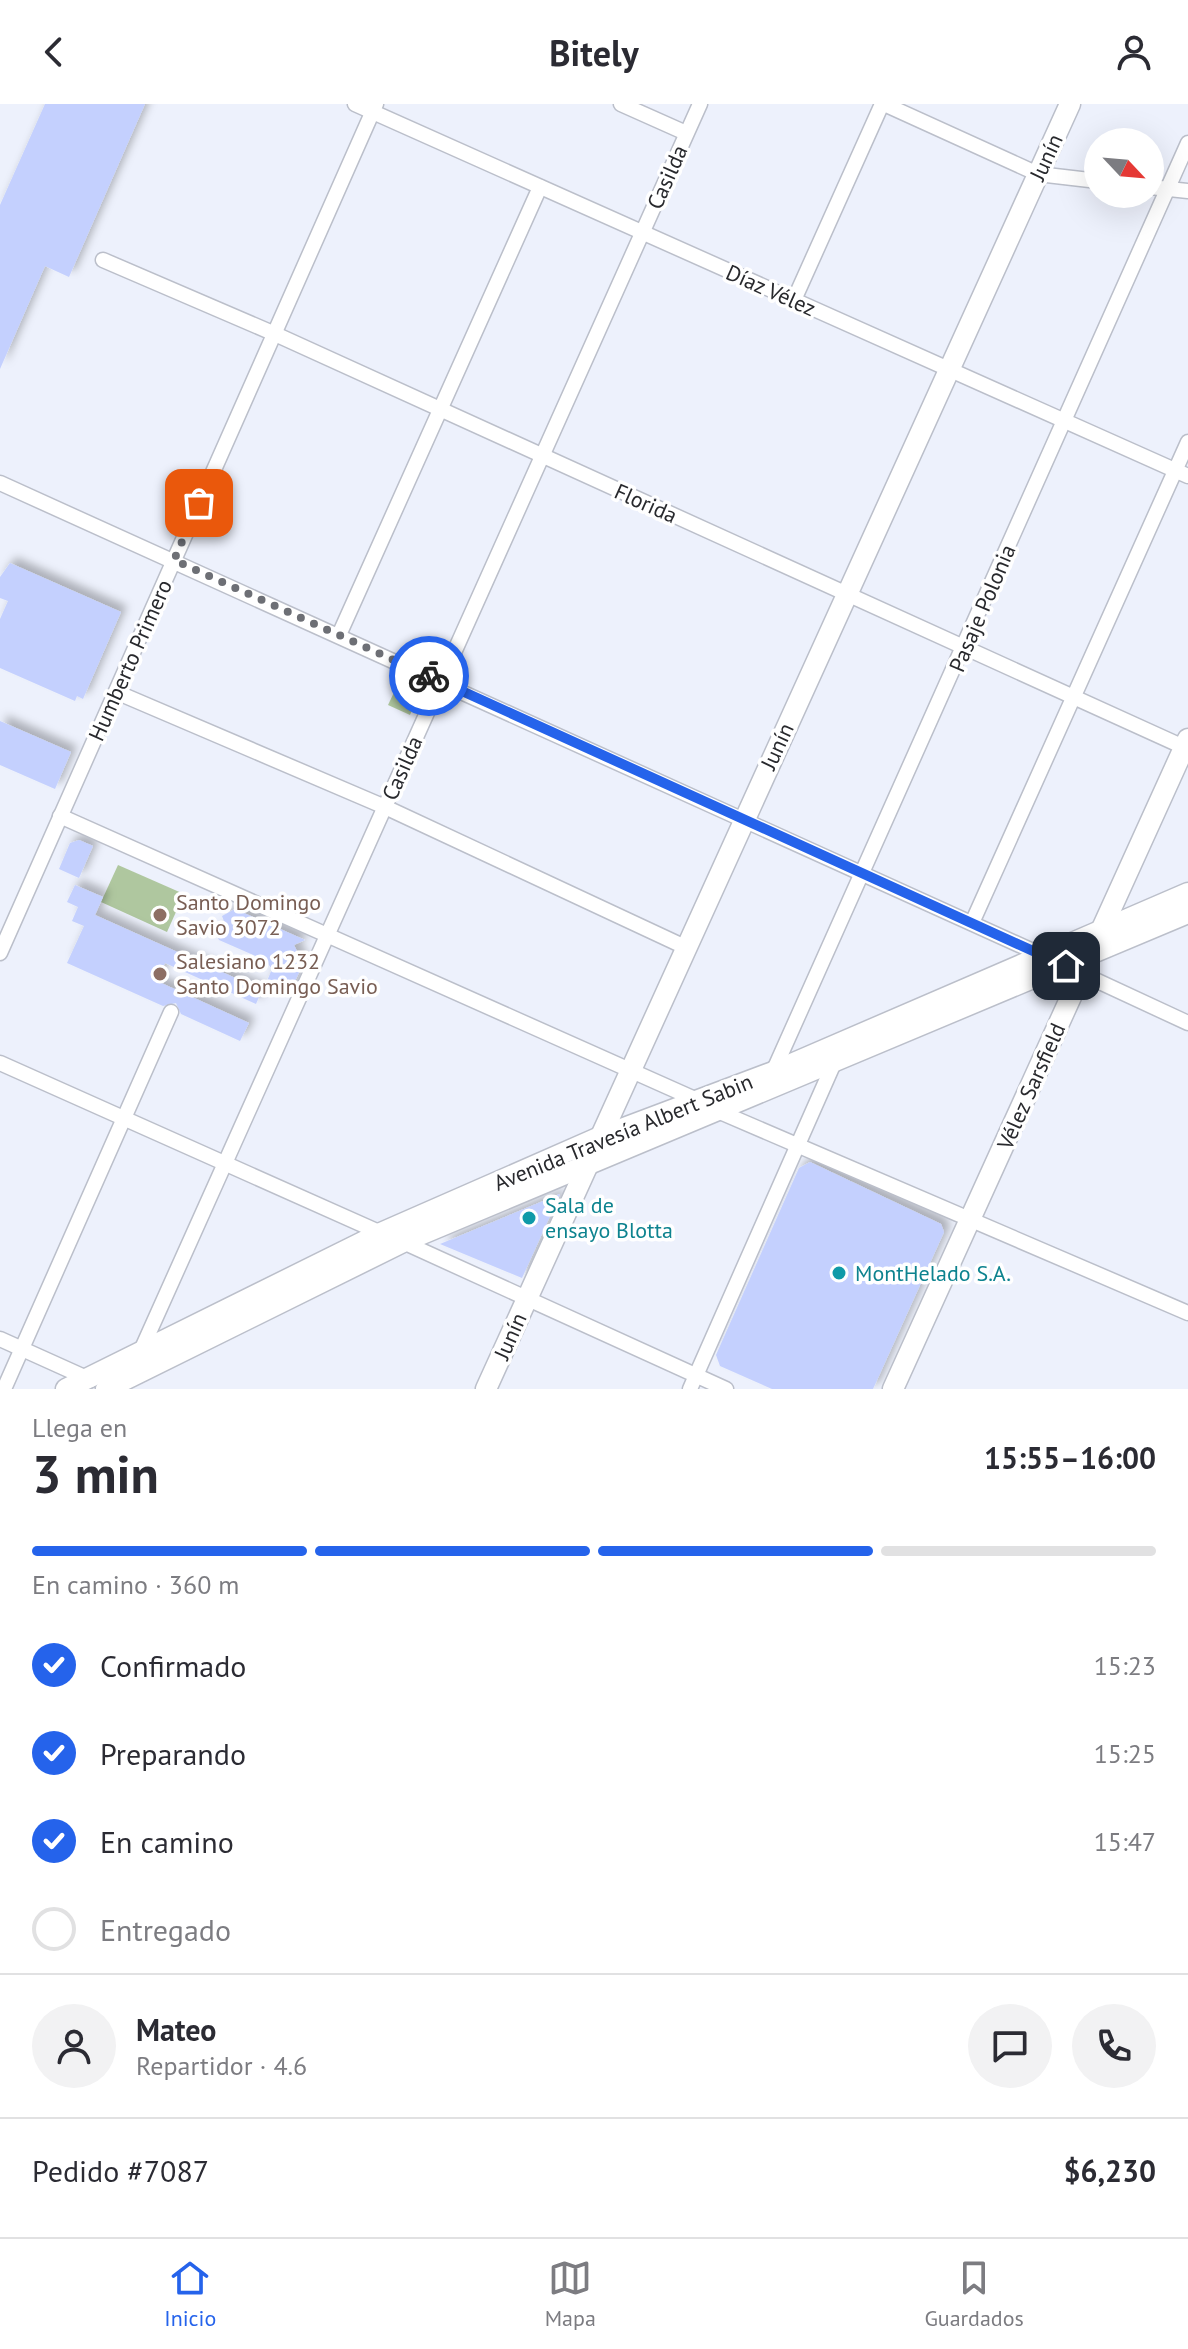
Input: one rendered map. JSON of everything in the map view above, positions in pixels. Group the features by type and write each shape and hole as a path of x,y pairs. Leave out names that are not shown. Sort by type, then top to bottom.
{"main road":[{"name":"Junín","path":"486,1389 1070,104"},
{"name":"Vélez Sarsfield","path":"893,1389 971,1219 1079,964 1100,931 1187,745"},
{"name":"Avenida Travesía Albert Sabin","path":"66,1389 381,1233 600,1137 773,1072 1188,893"},
{"name":"Avenida Travesía Albert Sabin","path":"116,1386 403,1242 1079,964 1188,913"}],"street":[{"name":"Díaz Vélez","path":"355,104 374,108 540,187 1181,473"},
{"path":"621,104 686,133"},
{"name":"Casilda","path":"116,1386 141,1351 700,104"},
{"path":"794,300 883,104 1038,174 1084,179"},
{"name":"Humberto Primero","path":"0,953 374,108"},
{"name":"Pasaje Polonia","path":"773,1072 1188,143"},
{"path":"339,635 540,187"},
{"path":"1164,189 1188,191"},
{"name":"Florida","path":"103,260 275,334 965,648 1187,745"},
{"path":"972,923 1074,697 1181,473 1188,442"},
{"path":"0,483 1044,956 1079,964 1188,1023"},
{"path":"116,692 385,807 685,947"},
{"path":"60,816 697,1100"},
{"path":"0,909 16,916"},
{"path":"4,1389 171,1012"},
{"path":"0,1063 381,1233"},
{"path":"693,1382 834,1063"},
{"path":"720,1112 1188,1313"},
{"path":"403,1242 527,1299 693,1382 726,1389"},
{"path":"0,1339 86,1378 116,1386"}],"green space":[{"path":"398,684 412,690 416,701 410,715 388,705"},
{"path":"118,865 184,894 167,932 101,902"}],"building":[{"path":"45,104 145,104 69,277 45,266 0,369 0,205"},
{"path":"10,563 121,612 83,699 77,696 75,701 0,668 0,619 8,601 0,598 0,577"},
{"path":"0,721 71,752 55,789 0,765"},
{"path":"79,840 93,846 79,878 59,869 70,843"},
{"path":"75,885 103,897 95,915 262,990 256,1004 165,963 157,981 249,1023 240,1041 181,1014 176,1003 163,1006 67,963 84,926 72,921 78,907 67,902"},
{"path":"235,909 305,940 294,945 303,964 288,996 265,986 272,969 265,960 219,940 215,932 227,929 222,916"},
{"name":"MontHelado S.A.","path":"810,1162 941,1224 944,1232 873,1389 772,1389 720,1366 716,1355 799,1168"},
{"name":"Sala de ensayo Blotta","path":"560,1194 522,1278 440,1244"}],"way so far":[{"path":"199,503 174,560 429,676"}],"place":[{"name":"Santo Domingo Savio 3072","path":"160,915"},
{"name":"Salesiano 1232 Santo Domingo Savio","path":"160,974"},
{"name":"Sala de ensayo Blotta","path":"529,1218"},
{"name":"MontHelado S.A.","path":"839,1273"}],"route":[{"path":"429,676 1066,966"}]}
